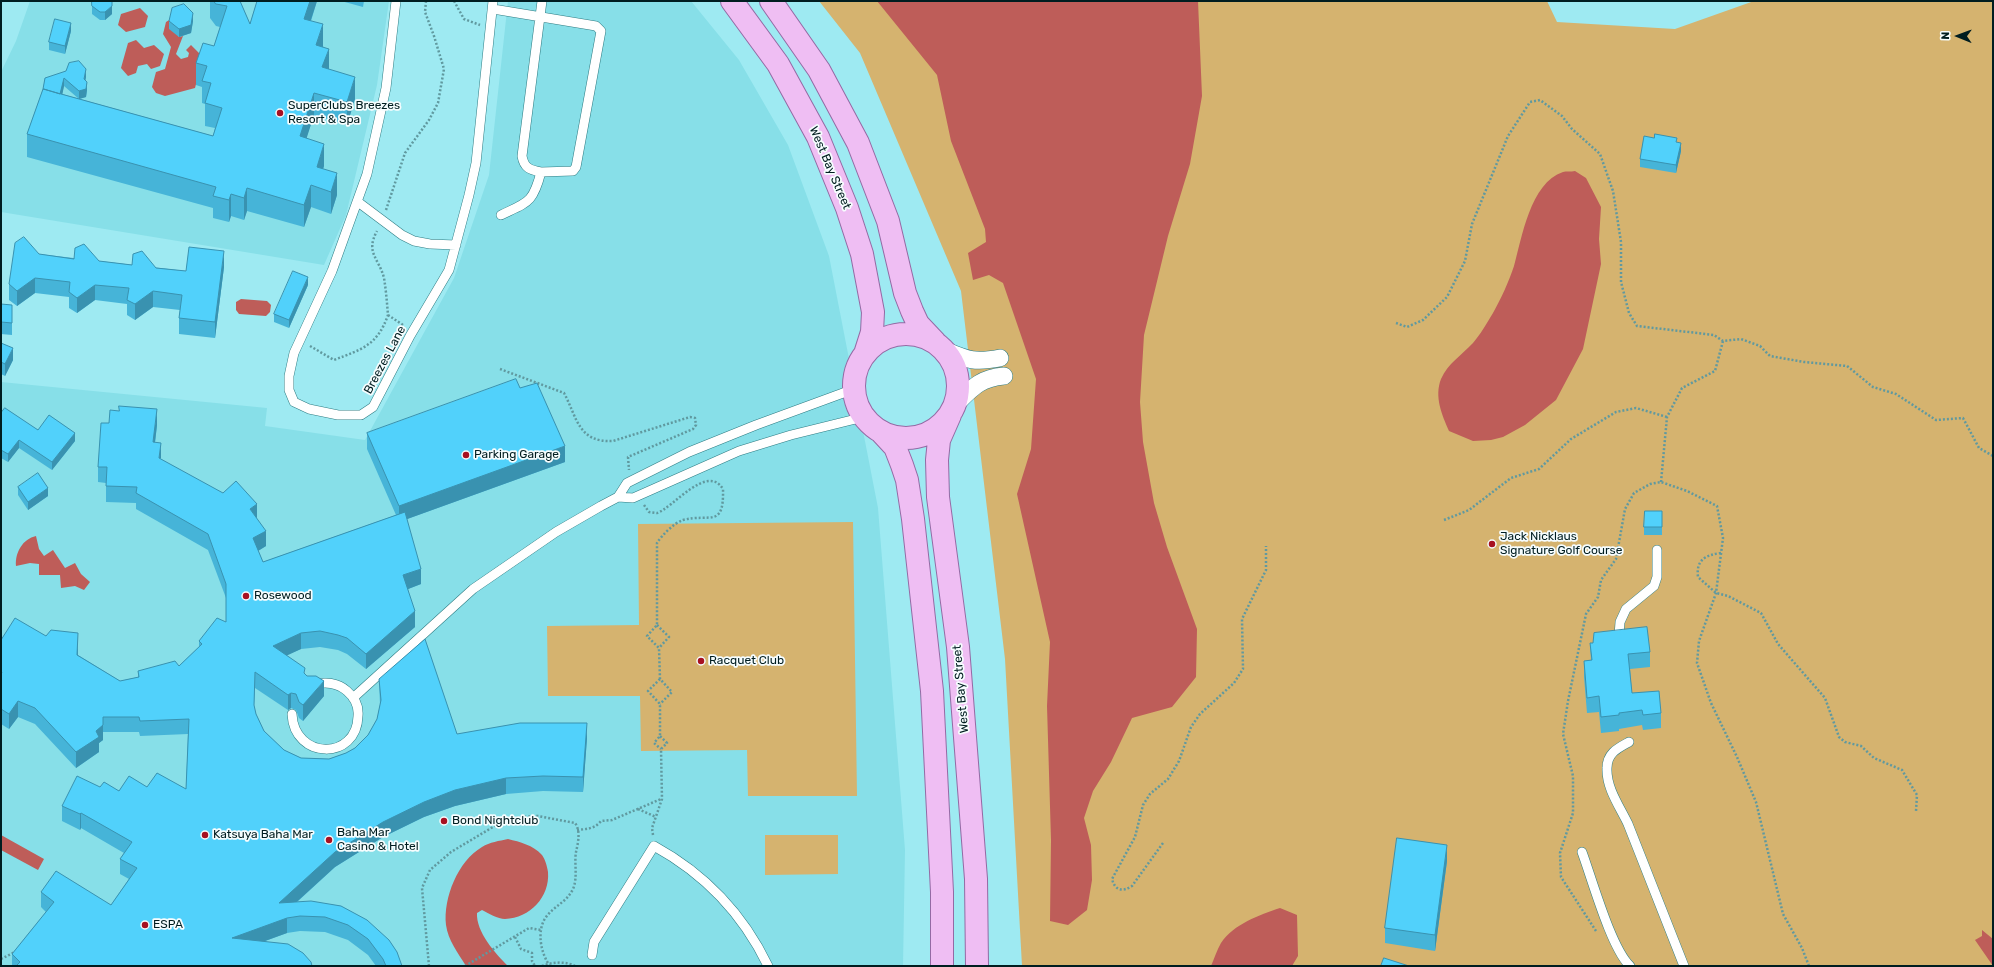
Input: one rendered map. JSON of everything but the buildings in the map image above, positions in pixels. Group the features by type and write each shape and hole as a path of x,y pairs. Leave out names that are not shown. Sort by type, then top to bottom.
{"main road":[{"name":"West Bay Street","path":"732,1 782,70 818,136 847,208 862,254 873,312 872,332 865,354"},
{"path":"771,1 819,70 858,143 888,221 905,293 912,311 918,324 940,346 956,370 958,394 952,410 938,428 919,437 898,438 882,433"},
{"path":"940,346 914,334 900,334 878,342 865,354 856,371 854,389 857,404 864,417 895,447 907,480 912,511 932,691 942,892 942,966"},
{"name":"West Bay Street","path":"952,410 939,440 937,460 938,497 958,647 976,879 977,966"}],"street":[{"path":"940,346 968,360 978,361 1000,358"},
{"path":"952,410 974,386 983,380 1004,376"}],"lane":[{"name":"Breezes Lane","path":"396,1 386,88 367,174 332,271 299,339 289,376 289,390 294,402 309,410 338,415 357,416 368,412 377,403 413,332 449,270 470,196 476,163 493,5"},
{"path":"493,5 540,17 596,26 601,31 576,167 573,172 541,172 528,169 523,163 522,156 540,17 542,1"},
{"path":"501,215 528,202 537,188 541,172"},
{"path":"358,202 414,241 430,244 456,244"},
{"path":"618,498 626,484 632,480 711,442 854,389"},
{"path":"353,698 473,589 556,532 618,498 633,498 739,451 791,435 864,417"},
{"path":"1618,636 1620,622 1626,609 1654,586 1657,577 1657,550"},
{"path":"292,714 295,729 304,742 318,748 334,748 348,741 356,728 358,712 353,698 341,687 331,683 320,683 310,686"},
{"path":"1629,742 1616,749 1609,756 1607,767 1608,778 1684,966"},
{"path":"592,955 594,942 654,846 678,860 702,878 724,899 746,927 768,966"},
{"path":"1582,852 1608,926 1624,961 1630,966"}],"path":[{"path":"299,339 334,360 367,347 373,342 388,315 382,271 372,248 372,242 382,220 405,153 429,120 438,103 444,69 425,12 426,1"},
{"path":"454,1 464,19 490,28"},
{"path":"1396,324 1407,327 1423,320 1447,297 1466,261 1472,224 1508,136 1530,102 1540,100 1562,116 1572,129 1600,154 1613,191 1621,242 1621,282 1629,313 1637,326 1714,335 1723,341 1741,339 1760,346 1770,356 1804,362 1847,366 1873,387 1896,394 1936,420 1963,418 1979,448 1993,456"},
{"path":"388,315 413,332"},
{"path":"1660,482 1664,458 1667,416 1682,388 1715,371 1723,341"},
{"path":"500,369 564,393 579,426 592,438 602,442 613,441 690,417 695,418 696,425 693,429 628,457 627,459 632,480"},
{"path":"1444,520 1469,510 1511,478 1539,470 1571,440 1616,412 1636,408 1667,416"},
{"path":"646,492 644,505 646,510 657,513 698,484 712,481 717,482 723,489 723,506 721,511 715,517 710,519 682,520 657,543 657,625 647,636 659,648 660,679 672,692 660,704"},
{"path":"1596,932 1561,877 1560,853 1573,813 1573,776 1563,734 1586,614 1598,597 1601,580 1616,559 1625,509 1634,493 1650,484 1660,482 1687,491 1717,506 1723,538 1716,593 1699,641 1697,663 1711,702 1756,802 1783,914 1802,948 1808,966"},
{"path":"1163,843 1132,886 1126,890 1119,890 1113,886 1112,879 1135,837 1143,805 1150,794 1168,779 1179,760 1191,726 1200,714 1234,683 1243,669 1242,619 1266,570 1266,546"},
{"path":"1721,553 1714,554 1701,560 1697,567 1698,576 1716,593 1728,596 1761,613 1778,644 1825,698 1839,737 1845,742 1861,746 1874,758 1902,770 1917,795 1916,811"},
{"path":"657,625 669,637 659,648"},
{"path":"660,679 648,691 660,704 660,736 654,743 661,749"},
{"path":"654,846 652,828 662,799 661,749 667,743 660,736"},
{"path":"577,830 591,829 598,826 601,821 612,820 662,799"},
{"path":"637,809 656,817"},
{"path":"429,966 422,888 430,870 450,852 503,821 521,817 544,817 572,822 576,825 577,830 579,843 574,887 568,898 545,917 541,930 541,945 550,965"},
{"path":"465,966 529,928 541,930"},
{"path":"515,937 521,949 532,953 532,960 535,966"},
{"path":"1,959 16,951 20,952"},
{"path":"542,966 569,963 575,966"}],"shaded area":[{"path":"30,1 389,1 377,85 346,215 324,265 1,212 1,72 16,41"},
{"path":"508,1 691,1 739,60 788,145 829,256 878,508 905,850 903,966 1,966 1,382 267,408 265,426 365,440 454,278 489,175"},
{"name":"Jack Nicklaus Signature Golf Course","path":"819,1 1547,1 1557,22 1675,29 1754,1 1993,1 1993,966 1022,966 1005,659 961,291 860,53"},
{"path":"877,1 1198,1 1202,96 1190,164 1168,236 1144,335 1140,402 1143,442 1154,503 1167,547 1197,629 1196,677 1172,707 1132,718 1111,762 1093,791 1084,818 1091,845 1092,880 1087,910 1068,925 1050,921 1051,840 1047,706 1050,642 1017,494 1031,449 1036,379 1003,283 989,275 973,280 968,253 986,242 985,229 951,141 937,75"},
{"path":"140,8 148,16 145,27 126,32 118,25 121,14"},
{"path":"171,19 179,37 183,36 176,54 181,59 188,57 189,53 186,50 191,45 203,57 195,88 165,96 156,93 152,87 156,72 165,69 171,47 163,34 166,22"},
{"path":"136,40 144,48 154,45 164,54 160,66 151,69 147,64 138,66 136,73 128,76 121,68 128,43"},
{"path":"1575,171 1586,178 1601,207 1599,239 1601,264 1583,349 1556,400 1525,425 1503,437 1491,440 1473,441 1449,431 1440,406 1438,392 1441,379 1447,368 1476,340 1496,308 1510,278 1524,227 1535,199 1543,187 1552,178 1563,172"},
{"path":"241,299 267,301 271,305 270,312 266,316 239,314 236,310 236,302"},
{"name":"Racquet Club","path":"853,522 857,796 748,796 747,750 641,751 640,696 548,696 547,626 639,625 638,524"},
{"path":"36,536 39,549 44,556 53,550 65,568 75,563 81,574 90,582 84,590 75,586 61,588 60,575 39,575 39,564 30,563 16,566 18,551 27,540"},
{"path":"1,835 44,859 38,870 1,850"},
{"path":"765,835 838,835 838,874 765,875"},
{"path":"508,839 530,846 542,855 548,872 546,890 537,904 523,915 514,918 502,919 482,910 477,913 480,927 487,942 508,966 466,966 447,931 446,914 450,892 459,871 473,853 488,844"},
{"path":"1280,908 1297,915 1298,956 1292,966 1211,966 1221,943 1233,930 1256,917"},
{"path":"1982,930 1993,939 1993,966 1975,940 1982,936"}],"place":[{"name":"SuperClubs Breezes Resort & Spa","path":"280,113"},
{"name":"Parking Garage","path":"466,455"},
{"name":"Jack Nicklaus Signature Golf Course","path":"1492,544"},
{"name":"Rosewood","path":"246,596"},
{"name":"Racquet Club","path":"701,661"},
{"name":"Bond Nightclub","path":"444,821"},
{"name":"Katsuya Baha Mar","path":"205,835"},
{"name":"Baha Mar Casino & Hotel","path":"329,840"},
{"name":"ESPA","path":"145,925"}]}
